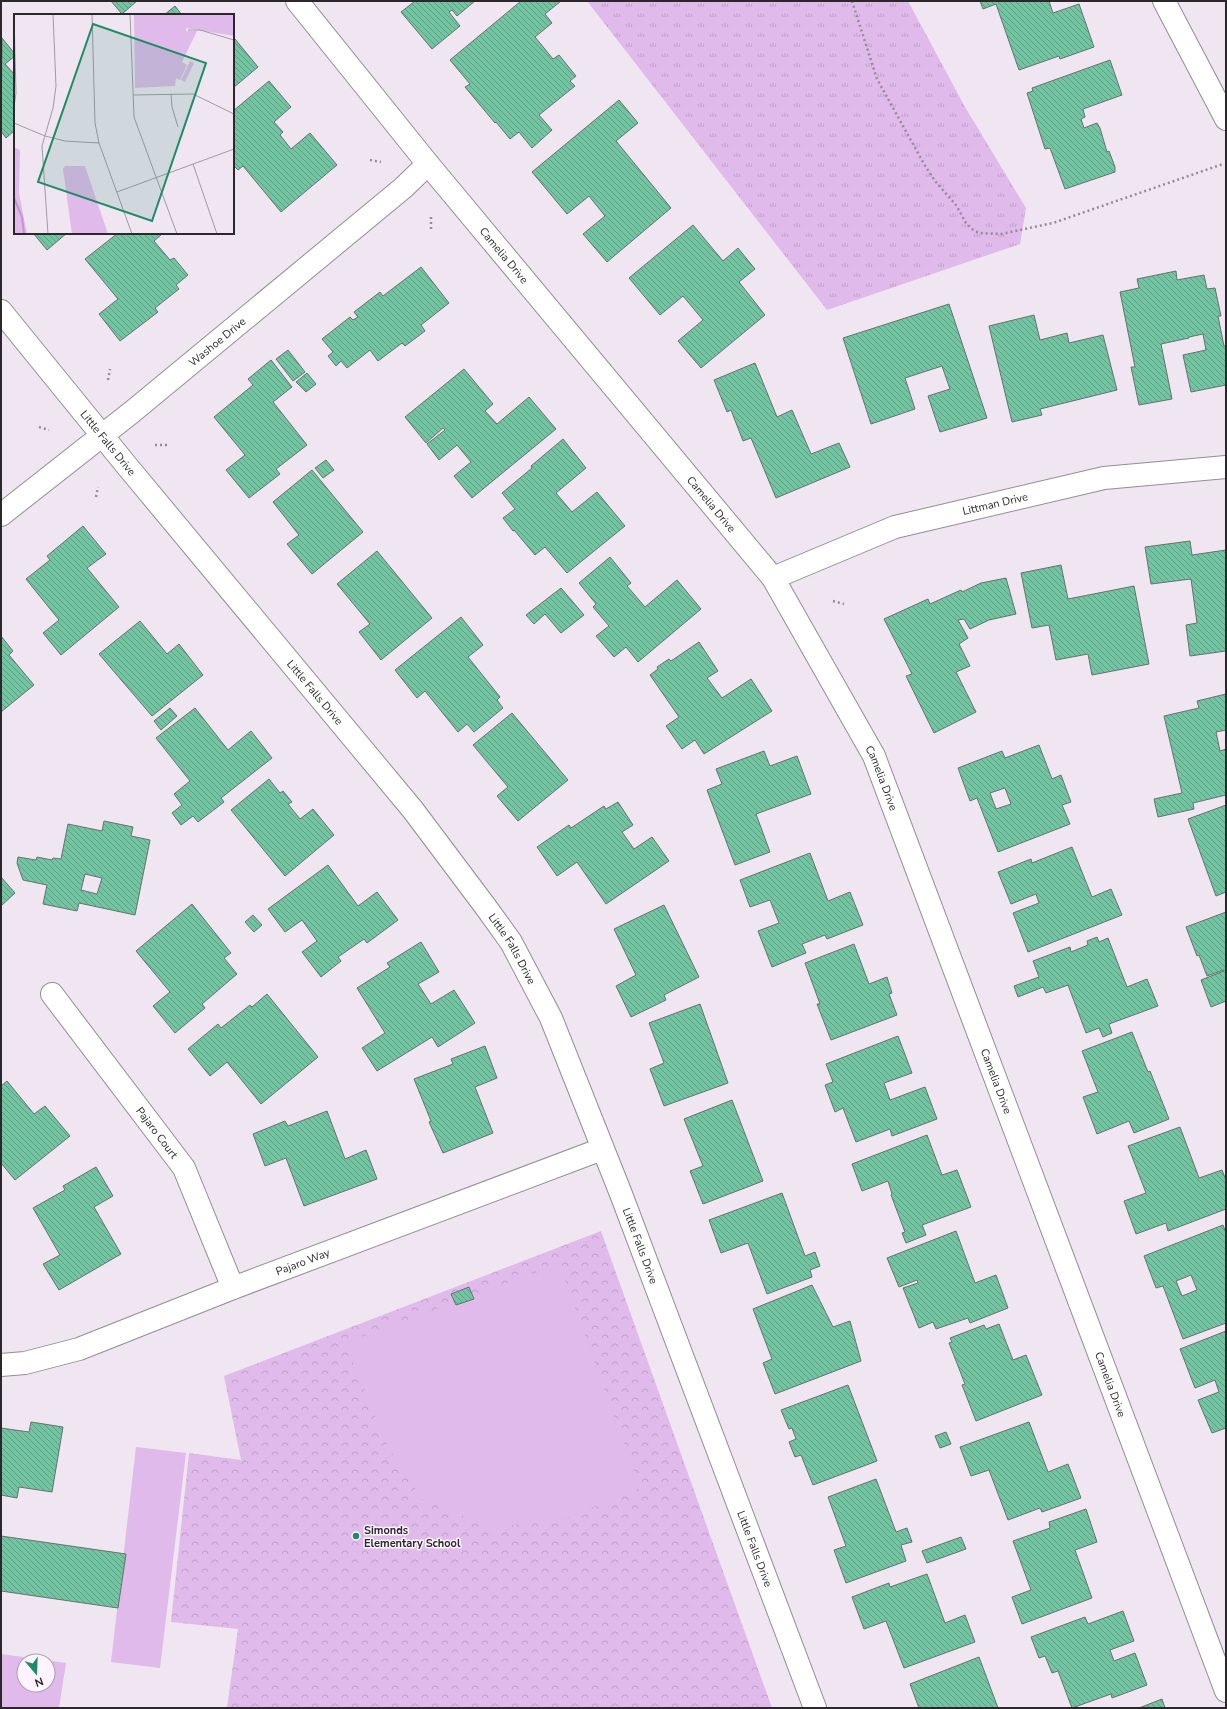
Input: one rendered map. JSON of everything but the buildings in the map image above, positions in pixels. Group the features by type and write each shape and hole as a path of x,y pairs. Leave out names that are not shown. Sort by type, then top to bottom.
{"street":[{"name":"Camelia Drive","path":"297,1 428,164 773,578 874,756 1226,1691"},
{"path":"1164,1 1226,119"},
{"name":"Washoe Drive","path":"1,515 102,435 403,188 428,164"},
{"name":"Little Falls Drive","path":"1,311 413,810 511,942 551,1018 621,1194 815,1708"},
{"name":"Littman Drive","path":"773,578 895,527 1104,478 1226,467"},
{"name":"Pajaro Court","path":"52,994 184,1168 233,1288"},
{"name":"Pajaro Way","path":"1,1365 25,1363 79,1349 233,1288 602,1149"}],"path":[{"path":"852,1 877,79 898,119 935,181 956,205 966,223 980,233 1001,234 1053,223 1223,164"},
{"path":"370,160 381,162"},
{"path":"430,229 432,217"},
{"path":"108,380 110,369"},
{"path":"39,427 49,430"},
{"path":"155,445 167,445"},
{"path":"96,497 98,486"},
{"path":"833,601 844,604"}],"green space":[{"path":"587,1 908,1 965,107 1026,208 1020,244 827,310"},
{"name":"Simonds Elementary School","path":"601,1231 772,1708 227,1708 238,1629 171,1622 189,1453 241,1460 224,1376"},
{"path":"559,1264 640,1488 566,1518 491,1528 422,1499 388,1447 345,1343"},
{"path":"136,1447 186,1453 160,1668 111,1662"},
{"path":"1,1654 16,1656 16,1693 56,1693 56,1662 66,1663 59,1708 1,1708"}],"place":[{"name":"Simonds Elementary School","path":"356,1536"}]}
